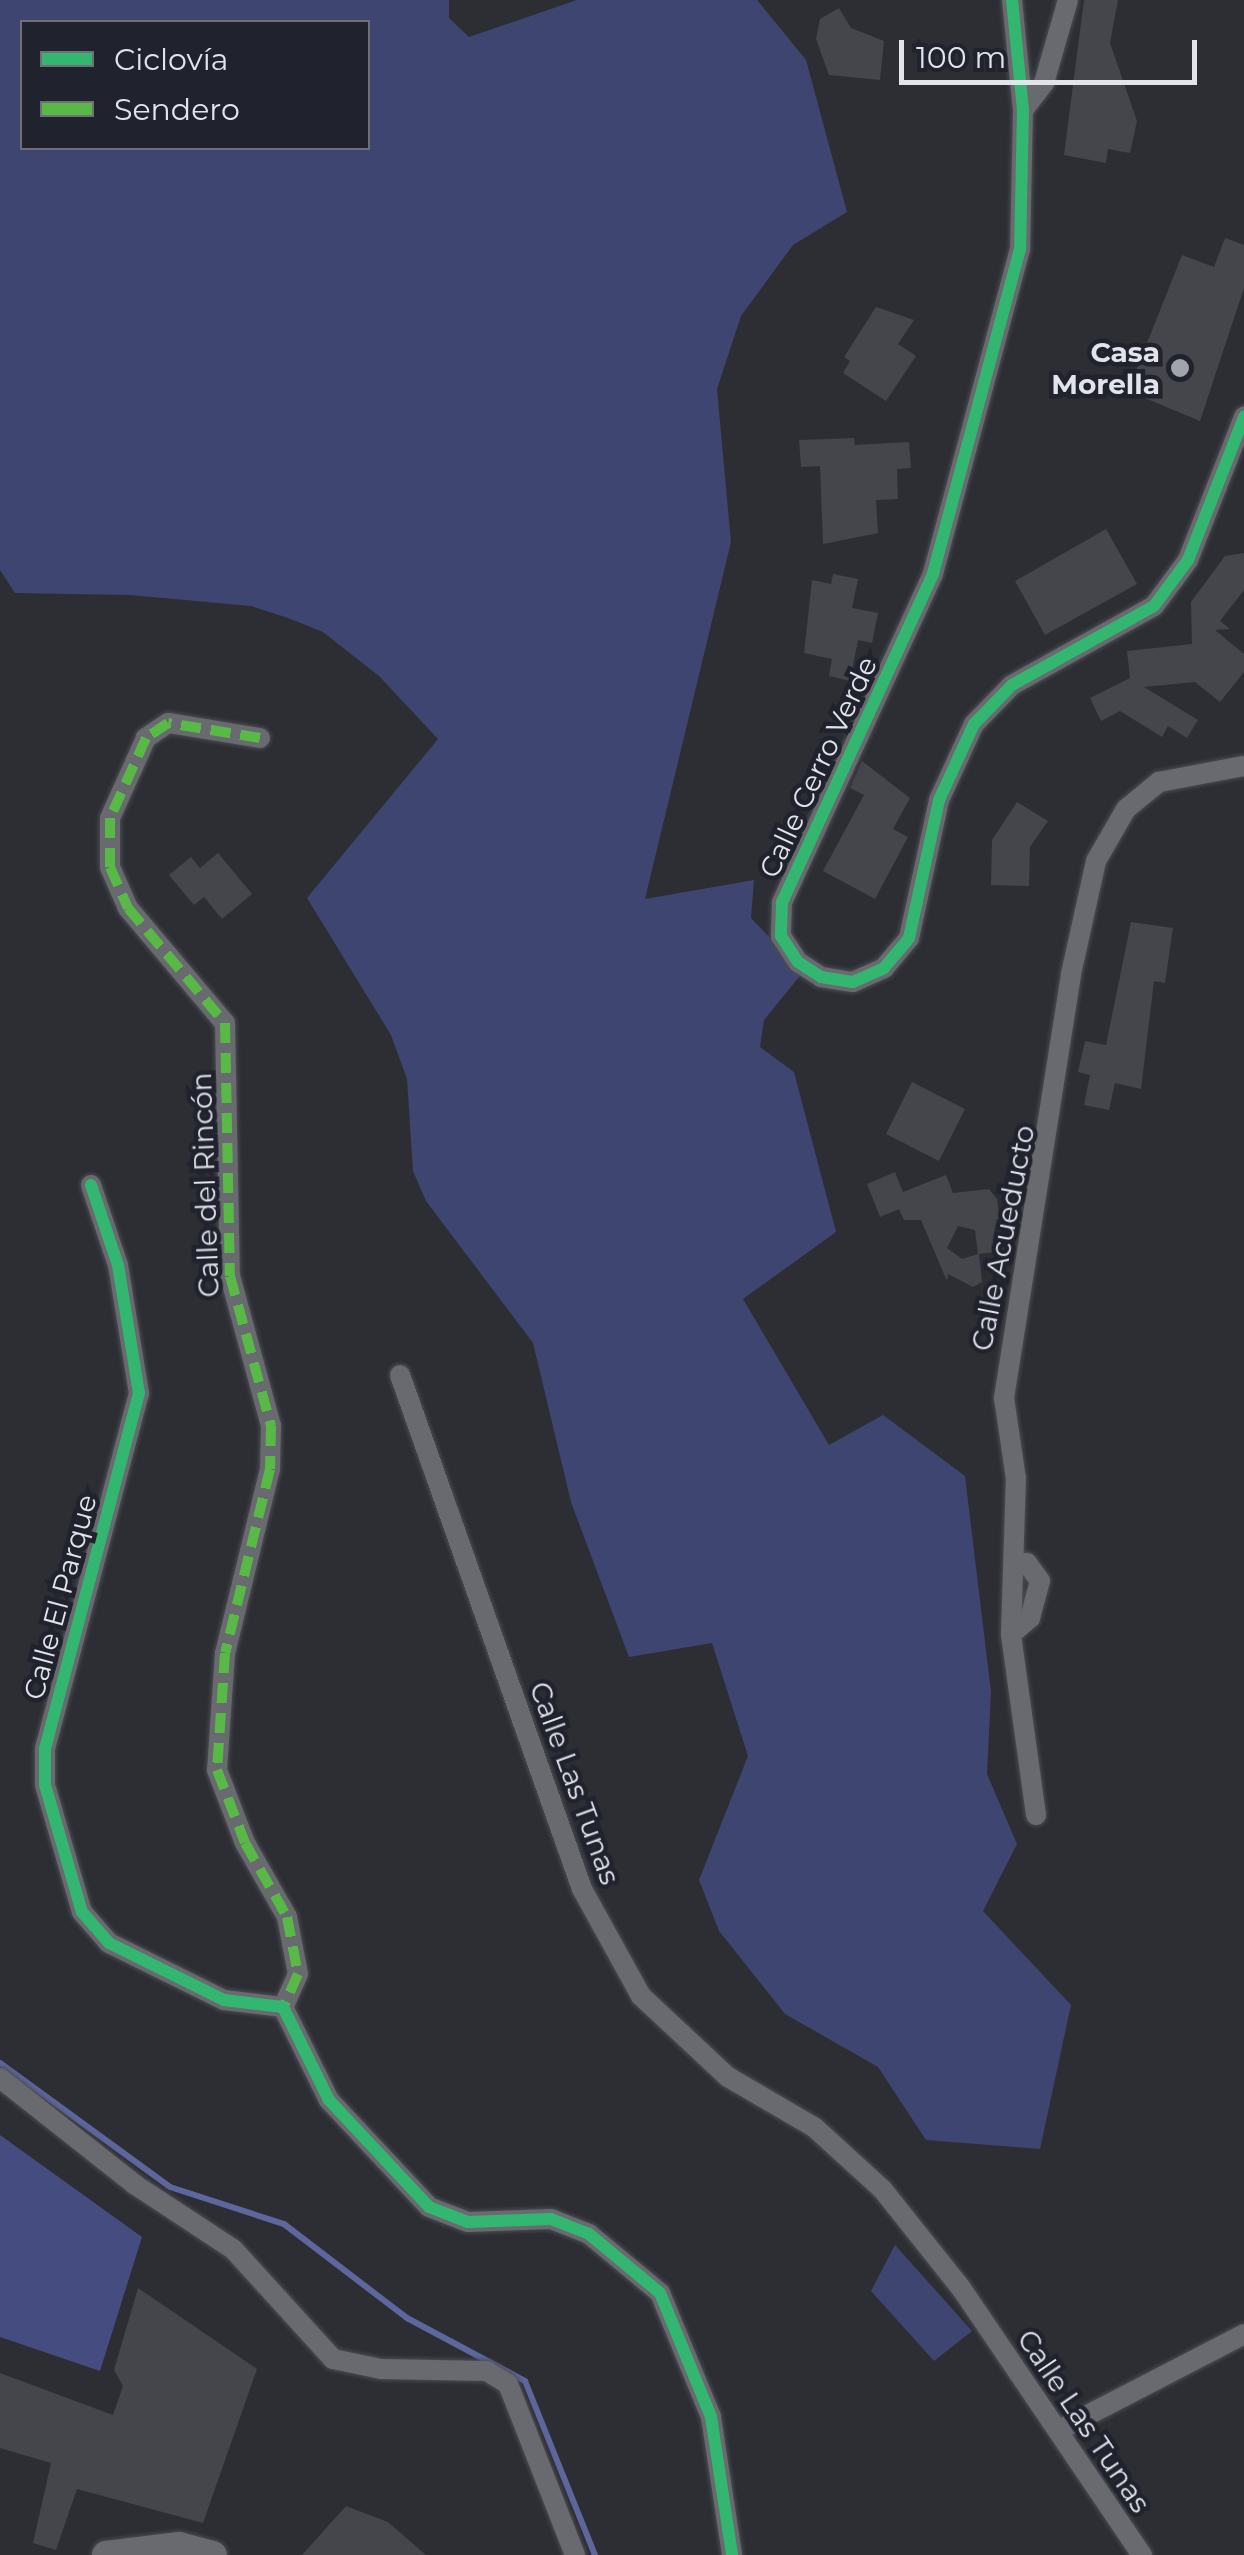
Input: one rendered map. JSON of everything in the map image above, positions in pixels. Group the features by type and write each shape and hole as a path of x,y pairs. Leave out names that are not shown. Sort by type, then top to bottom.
{"main road":[{"path":"106,2555 179,2546 213,2555"}],"street":[{"name":"Calle Cerro Verde","path":"1012,0 1023,110 1020,249 958,488 908,638 794,866 781,936 798,962 821,977 853,982 884,968 909,938 940,800 974,724 1012,685 1154,606 1188,560 1244,417"},
{"path":"1023,110 1044,83 1068,0"},
{"name":"Calle del Rincón","path":"260,738 168,722 146,738 110,818 110,866 128,908 225,1023 230,1276 271,1426 270,1469 225,1654 216,1770 245,1843 287,1917 298,1974 284,2006"},
{"name":"Calle Acueducto","path":"1036,1815 1011,1634 1016,1479 1006,1370 1096,861 1126,809 1159,782 1244,766"},
{"name":"Calle El Parque","path":"91,1185 118,1265 139,1393 45,1748 45,1786 82,1912 109,1944 224,2000 284,2006"},
{"name":"Calle Las Tunas","path":"400,1375 582,1889 641,1996 728,2077 814,2127 884,2190 1059,2430 1142,2555"},
{"path":"284,2006 330,2100 429,2207 468,2222 551,2219 588,2234 660,2294 712,2417 732,2555"},
{"path":"0,2078 134,2184 233,2249 333,2358 381,2369 487,2371 508,2384 575,2555"},
{"path":"1059,2430 1244,2334"}],"shaded area":[{"path":"0,0 449,0 449,18 469,37 577,0 757,0 806,60 847,212 793,245 741,316 717,389 731,542 645,899 754,880 751,918 803,972 764,1020 760,1047 794,1072 836,1232 743,1299 829,1445 883,1415 965,1476 991,1692 987,1774 1017,1844 983,1911 1071,2005 1040,2149 926,2140 878,2067 785,2014 719,1931 699,1880 748,1756 712,1643 629,1657 571,1502 533,1343 426,1201 413,1171 407,1079 391,1035 307,898 438,739 379,676 323,632 288,618 251,606 130,595 15,593 0,570"},
{"path":"0,2135 142,2237 100,2371 0,2337"},
{"path":"895,2245 972,2331 934,2361 871,2291"}],"building":[{"path":"1084,0 1118,0 1110,43 1137,121 1130,153 1108,149 1106,163 1064,155"},
{"path":"839,8 851,28 884,41 880,80 829,75 816,39 820,19"},
{"path":"1225,238 1244,245 1244,288 1200,421 1128,391 1182,255 1214,267"},
{"path":"876,307 914,320 898,344 916,356 886,401 843,373 850,361 844,357"},
{"path":"854,438 855,445 909,442 911,468 897,469 898,499 876,500 878,533 823,544 820,466 801,467 799,440"},
{"path":"1106,529 1137,584 1045,635 1015,581"},
{"path":"1244,553 1244,590 1220,621 1230,629 1215,630 1244,654 1244,672 1220,702 1195,682 1144,687 1198,720 1187,738 1168,726 1162,737 1120,711 1101,721 1090,698 1130,678 1127,651 1192,644 1191,602 1225,556"},
{"path":"833,574 858,579 852,608 878,613 872,643 858,640 850,681 829,676 832,659 804,653 812,580 831,584"},
{"path":"862,761 910,798 893,829 908,837 875,899 823,871 864,795 850,788"},
{"path":"1017,802 1048,821 1030,847 1029,886 991,885 992,840"},
{"path":"218,853 252,894 222,919 204,897 194,905 169,875 191,857 200,868"},
{"path":"1131,922 1173,928 1165,983 1154,981 1141,1089 1115,1083 1109,1110 1084,1105 1090,1075 1078,1072 1085,1041 1106,1045"},
{"path":"912,1082 965,1109 939,1161 886,1134"},
{"path":"895,1172 903,1192 946,1175 953,1193 989,1189 997,1199 1004,1251 979,1254 982,1282 973,1287 948,1274 947,1281 921,1220 904,1220 899,1209 880,1217 867,1184","holes":["958,1226 975,1230 978,1254 962,1259 947,1248"]},
{"path":"138,2288 257,2369 203,2523 77,2489 56,2550 33,2543 51,2463 0,2448 0,2373 113,2415 123,2386 114,2370"},
{"path":"346,2506 388,2522 426,2555 302,2555"}],"waterway":[{"path":"0,2063 170,2187 284,2224 407,2318 525,2381 595,2555"}],"marked path":[{"path":"260,738 168,723 146,738 110,818 110,867 128,908 225,1023 230,1276 271,1426 270,1469 225,1653 217,1770 245,1843 287,1917 298,1974 283,2007"}],"cycle path":[{"path":"1012,0 1023,110 1020,249 933,574 782,903 781,936 798,962 821,977 853,982 884,968 909,938 939,800 974,724 1012,685 1154,606 1188,560 1244,417"},
{"path":"91,1185 118,1265 139,1393 45,1748 45,1785 82,1912 109,1943 224,2000 283,2007 329,2100 429,2207 468,2222 551,2219 589,2234 660,2293 711,2417 732,2555"}],"place":[{"name":"Casa Morella","path":"1180,368"}]}
